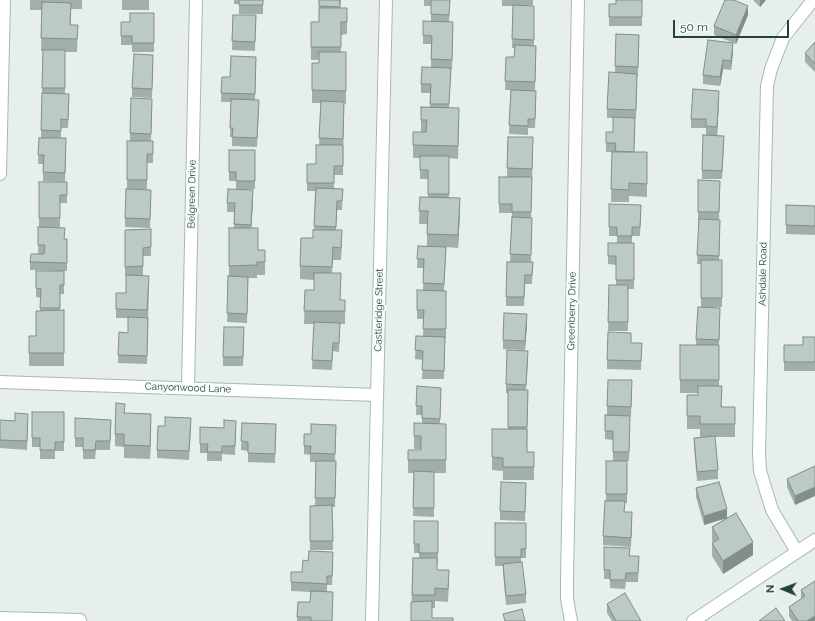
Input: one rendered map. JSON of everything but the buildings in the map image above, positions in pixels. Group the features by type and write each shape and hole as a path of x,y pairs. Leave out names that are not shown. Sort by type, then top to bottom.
{"street":[{"path":"0,174 4,0"},
{"name":"Belgreen Drive","path":"188,388 196,0"},
{"name":"Castleridge Street","path":"372,621 386,0"},
{"name":"Greenberry Drive","path":"571,621 567,600 566,578 578,0"},
{"name":"Ashdale Road","path":"797,552 772,510 760,471 759,453 767,86 771,69 783,38 813,0"},
{"name":"Canyonwood Lane","path":"0,382 377,395"},
{"path":"693,621 815,540"},
{"path":"0,618 80,621"}]}
